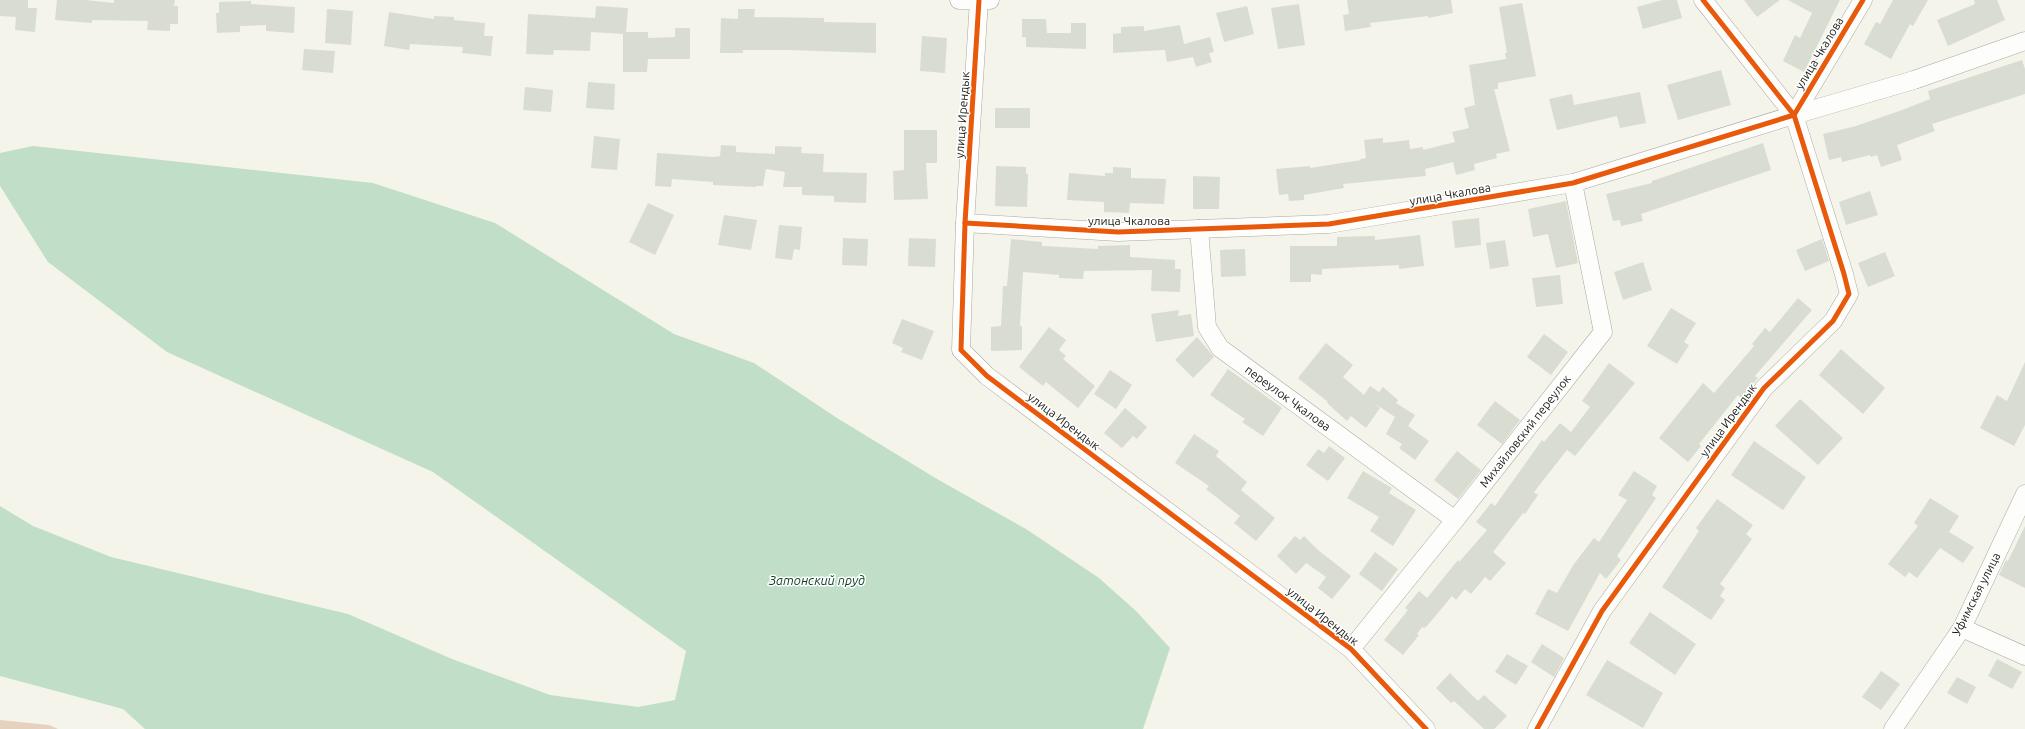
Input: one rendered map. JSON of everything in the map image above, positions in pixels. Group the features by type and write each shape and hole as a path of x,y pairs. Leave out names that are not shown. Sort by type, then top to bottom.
{"street":[{"path":"959,0 983,0"},
{"name":"улица Ирендык","path":"983,0 965,222 961,350 987,376 1351,649 1426,729"},
{"path":"1703,0 1794,114 1914,80 2025,42"},
{"name":"улица Чкалова","path":"965,222 1118,232 1329,224 1573,183 1794,114 1863,0"},
{"name":"улица Ирендык","path":"1537,729 1602,611 1764,388 1833,321 1849,294 1794,114"},
{"name":"Михайловский переулок","path":"1351,649 1603,332 1573,183"},
{"name":"переулок Чкалова","path":"1199,229 1207,326 1220,348 1455,520"},
{"name":"Уфимская улица","path":"1893,729 1962,628 2025,494"},
{"path":"1962,628 2025,656"}],"shaded area":[{"path":"0,720 49,725 58,729 0,729"}],"water":[{"name":"Затонский пруд","path":"33,146 373,183 495,223 674,334 754,363 837,418 937,479 1026,529 1099,578 1136,611 1170,648 1143,729 145,729 123,709 0,676 0,506 33,526 111,557 348,614 452,659 550,695 638,707 675,700 686,651 433,472 167,352 48,262 0,186 0,153"}],"building":[{"path":"0,0 28,0 28,8 37,8 35,32 15,30 16,17 0,16"},
{"path":"57,0 86,0 114,3 114,0 175,0 174,6 178,6 178,24 170,24 170,31 147,30 148,21 92,20 92,23 55,20"},
{"path":"1347,0 1451,0 1453,13 1428,18 1428,16 1370,23 1371,27 1345,31 1343,15 1349,14"},
{"path":"1662,0 1677,0 1682,18 1643,29 1637,7"},
{"path":"1744,0 1780,0 1757,17"},
{"path":"1788,0 1840,0 1804,72 1783,61 1795,35 1800,38 1812,13"},
{"path":"1893,0 1928,0 1913,26 1910,24 1891,59 1864,44 1876,22 1880,24"},
{"path":"1974,0 1997,0 2005,20 1948,46 1937,20 1975,4"},
{"path":"251,1 251,4 295,7 294,33 266,31 266,25 240,26 240,32 217,33 216,13 219,13 219,2"},
{"path":"1522,3 1536,76 1498,83 1498,89 1494,89 1510,151 1496,154 1497,158 1474,164 1475,170 1456,175 1453,162 1425,169 1426,176 1343,184 1344,188 1304,195 1304,200 1289,201 1288,194 1279,195 1276,169 1310,166 1310,168 1361,160 1360,159 1366,158 1364,140 1383,138 1383,143 1409,140 1410,149 1423,147 1423,150 1455,142 1452,132 1469,128 1464,108 1475,105 1469,65 1506,59 1505,53 1507,53 1499,7"},
{"path":"1299,4 1305,45 1278,49 1271,8"},
{"path":"596,6 628,8 626,32 648,32 648,38 675,37 675,28 690,28 690,59 648,59 647,72 623,72 623,34 591,32 590,51 554,50 553,55 526,54 528,14 595,18"},
{"path":"1247,6 1254,34 1224,42 1216,13"},
{"path":"327,9 353,11 351,45 325,43"},
{"path":"738,9 755,9 754,17 824,18 824,22 876,23 876,53 743,50 743,53 720,53 721,18 738,19"},
{"path":"389,12 434,19 434,16 454,17 454,20 485,23 484,36 493,36 491,56 462,53 463,47 410,44 409,50 384,46"},
{"path":"1022,19 1046,19 1047,33 1071,33 1071,23 1086,23 1086,49 1026,47 1026,37 1022,37"},
{"path":"1180,25 1184,44 1210,37 1214,52 1209,53 1212,62 1196,67 1193,57 1167,62 1165,50 1113,53 1113,34 1121,33 1121,27 1144,26 1144,31"},
{"path":"922,36 947,38 945,73 920,71"},
{"path":"304,49 335,51 333,73 302,70"},
{"path":"2022,60 2025,69 2025,94 1932,124 1935,131 1897,145 1902,160 1881,167 1877,155 1871,157 1870,155 1842,162 1841,157 1829,160 1823,134 1856,126 1902,110 1930,99 1928,91"},
{"path":"1721,70 1731,105 1678,120 1667,85"},
{"path":"588,82 615,84 614,110 586,108"},
{"path":"525,87 553,90 551,112 523,110"},
{"path":"1640,92 1646,123 1620,128 1617,116 1557,130 1549,99 1572,94 1574,105"},
{"path":"995,108 1030,108 1030,128 995,128"},
{"path":"904,130 937,130 937,163 926,163 928,199 894,200 893,171 904,170"},
{"path":"594,136 620,139 617,170 591,168"},
{"path":"1763,143 1771,170 1641,214 1643,221 1621,226 1620,220 1613,221 1606,194 1652,183 1652,181"},
{"path":"721,145 736,146 736,152 775,154 775,146 802,147 801,153 824,154 823,172 867,173 866,203 834,202 834,196 802,195 802,187 783,187 785,172 766,169 763,186 713,185 713,182 672,179 671,187 655,186 657,153 714,157 720,156"},
{"path":"996,166 1026,167 1026,174 1028,174 1027,207 995,206"},
{"path":"1113,167 1131,168 1131,178 1166,179 1164,204 1130,203 1129,213 1104,212 1104,202 1067,200 1069,173 1105,176 1105,173 1113,173"},
{"path":"1193,176 1220,177 1219,209 1193,209"},
{"path":"1870,191 1878,215 1846,225 1839,202"},
{"path":"1566,201 1578,263 1556,268 1548,234 1533,237 1528,209"},
{"path":"648,203 674,215 655,255 629,242"},
{"path":"724,215 757,220 751,250 718,245"},
{"path":"1479,218 1481,245 1455,248 1452,221"},
{"path":"779,225 802,227 800,250 794,249 792,260 775,258"},
{"path":"1420,235 1424,266 1399,269 1399,265 1322,269 1322,275 1311,274 1311,282 1290,282 1290,246 1337,246 1337,237 1375,236 1375,240"},
{"path":"843,238 868,239 867,266 842,265"},
{"path":"909,238 936,239 935,267 908,266"},
{"path":"1011,239 1042,242 1042,246 1098,249 1098,246 1130,245 1130,257 1175,260 1175,269 1181,269 1180,292 1151,291 1152,270 1084,271 1083,279 1059,278 1059,275 1023,272 1020,326 1022,326 1022,350 991,351 991,327 1001,326 1003,286 1007,286"},
{"path":"1822,239 1829,261 1805,271 1796,250"},
{"path":"1505,240 1509,266 1490,269 1486,243"},
{"path":"1245,249 1246,276 1221,277 1220,250"},
{"path":"1885,252 1895,276 1868,287 1858,263"},
{"path":"1643,262 1652,290 1623,300 1614,272"},
{"path":"1560,275 1563,304 1536,307 1532,278"},
{"path":"1798,298 1812,310 1755,376 1758,378 1741,398 1738,395 1699,444 1701,446 1688,462 1659,438 1703,383 1714,393 1754,346 1752,344 1765,328 1770,332"},
{"path":"1671,308 1696,323 1684,342 1689,345 1677,364 1647,346"},
{"path":"1179,310 1178,316 1191,314 1194,336 1156,342 1151,314"},
{"path":"902,319 934,331 922,360 901,352 903,348 892,343"},
{"path":"1049,327 1066,340 1059,350 1066,356 1063,359 1095,386 1078,408 1046,382 1043,386 1019,367"},
{"path":"1544,334 1568,352 1551,375 1527,357"},
{"path":"1197,337 1214,357 1193,378 1175,360"},
{"path":"1326,343 1353,365 1343,377 1364,395 1370,386 1379,392 1383,387 1398,400 1396,403 1415,415 1408,426 1429,441 1415,460 1399,448 1402,444 1386,434 1395,417 1374,403 1380,408 1366,428 1351,416 1347,421 1327,403 1328,402 1298,378"},
{"path":"1841,349 1885,388 1863,414 1819,375"},
{"path":"2025,362 2025,425 2014,446 1980,428 1997,395 2007,401"},
{"path":"1609,363 1635,383 1575,456 1567,450 1534,492 1538,495 1525,514 1523,513 1493,552 1506,563 1490,581 1485,577 1471,594 1465,589 1456,600 1452,596 1427,626 1424,628 1422,627 1417,634 1419,635 1403,655 1384,640 1408,610 1405,608 1419,591 1427,598 1458,560 1459,562 1487,530 1476,522 1491,503 1495,506 1542,440 1544,442 1560,423 1571,432 1590,407 1582,401"},
{"path":"1228,369 1282,408 1263,436 1242,422 1245,419 1210,395"},
{"path":"1110,370 1132,385 1116,409 1094,394"},
{"path":"1800,399 1843,438 1818,465 1775,426"},
{"path":"1495,401 1520,420 1502,444 1477,425"},
{"path":"1125,408 1147,427 1137,439 1133,436 1122,448 1104,433"},
{"path":"1194,434 1219,451 1216,456 1247,482 1241,490 1275,518 1256,541 1234,523 1240,516 1206,489 1209,486 1175,463"},
{"path":"1754,441 1806,477 1783,510 1731,475"},
{"path":"1329,446 1345,458 1328,481 1306,465 1318,449 1324,453"},
{"path":"1457,451 1481,470 1458,499 1434,480"},
{"path":"1363,471 1392,488 1389,493 1416,510 1393,546 1370,531 1379,517 1347,498"},
{"path":"1634,471 1657,486 1652,495 1656,498 1617,556 1621,560 1606,579 1600,573 1568,631 1535,614 1548,589 1557,593 1574,564 1594,538 1599,542 1627,500 1618,495"},
{"path":"1930,498 1959,516 1949,532 1974,547 1963,563 1940,548 1917,578 1909,572 1905,577 1888,564 1918,526 1914,523"},
{"path":"1717,499 1753,525 1746,534 1752,539 1720,584 1725,588 1720,596 1725,600 1711,620 1662,587 1699,531 1696,528"},
{"path":"2025,526 2025,588 1999,575 2006,560 2008,561"},
{"path":"1295,536 1300,540 1304,536 1318,550 1351,576 1332,599 1318,588 1326,577 1306,563 1296,574 1277,556"},
{"path":"1375,552 1398,569 1382,591 1359,574"},
{"path":"1650,612 1696,644 1675,675 1629,643"},
{"path":"1542,644 1564,658 1554,677 1531,662"},
{"path":"1507,654 1528,666 1516,685 1495,672"},
{"path":"1997,659 2022,672 2012,689 1988,676"},
{"path":"1607,660 1663,693 1643,728 1586,695"},
{"path":"1881,671 1900,684 1881,710 1862,697"},
{"path":"1450,673 1478,701 1484,695 1507,716 1494,729 1484,729 1454,701 1451,703 1436,688"},
{"path":"1957,677 1976,687 1967,704 1947,693"}],"cycle path":[{"path":"979,0 965,223 961,350 987,376 1351,649 1426,729"},
{"path":"1537,729 1602,611 1764,388 1833,321 1849,294 1794,115 1703,0"},
{"path":"965,223 1118,232 1329,224 1573,183 1794,115 1863,0"}]}
